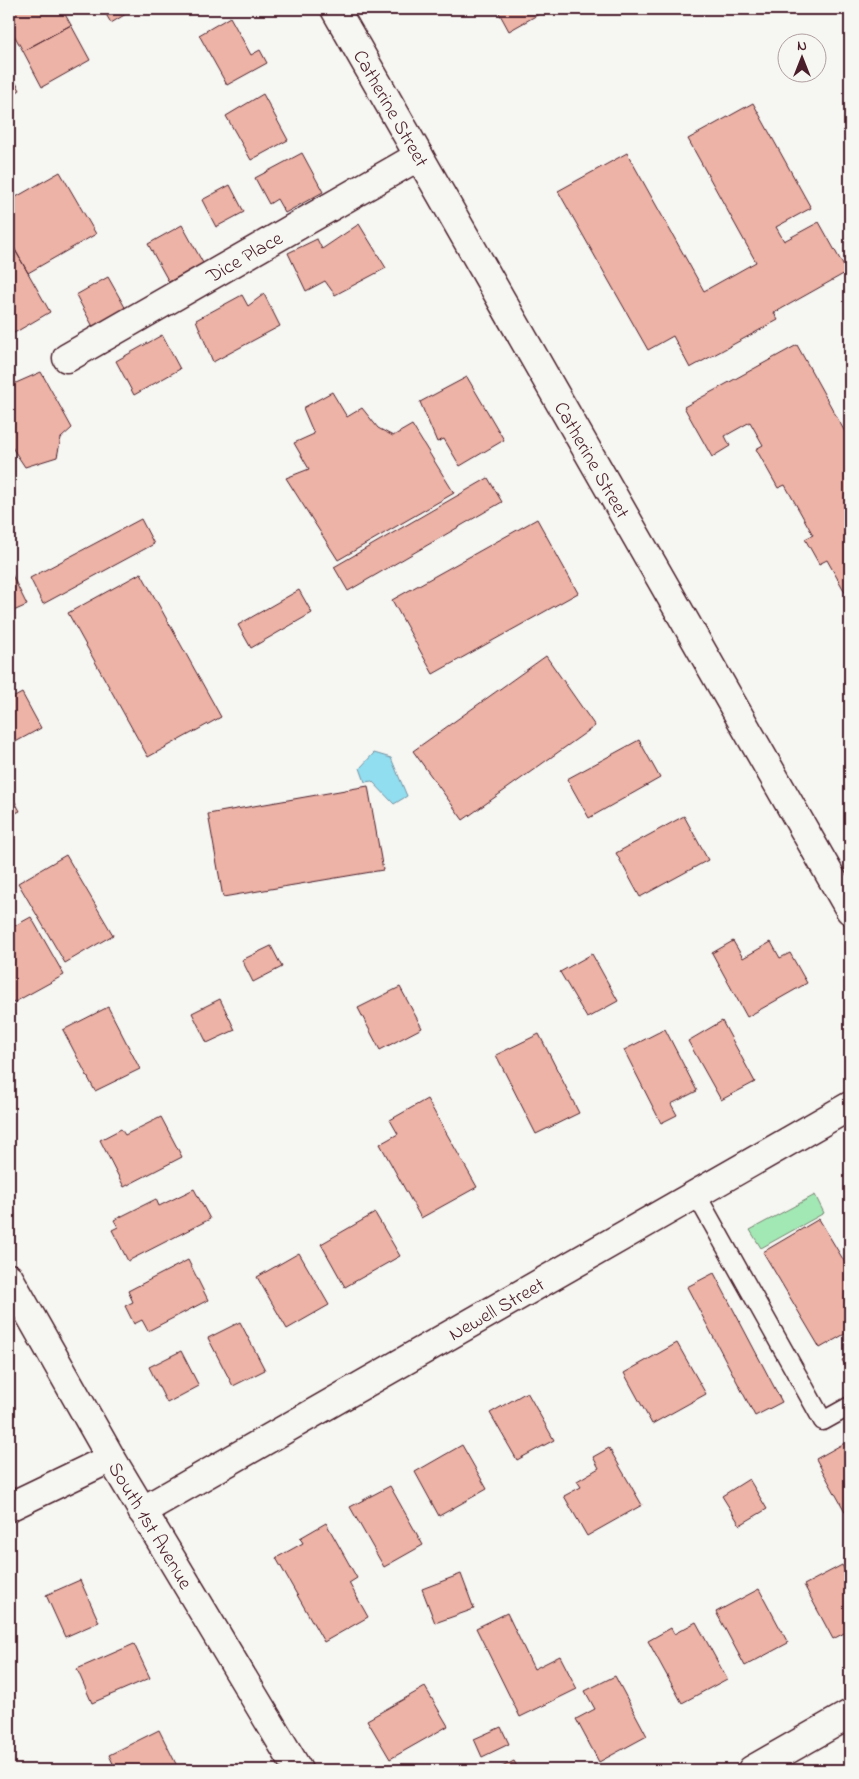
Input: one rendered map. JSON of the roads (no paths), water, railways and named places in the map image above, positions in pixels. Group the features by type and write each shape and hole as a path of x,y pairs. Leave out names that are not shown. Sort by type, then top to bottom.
{"street":[{"name":"Catherine Street","path":"335,9 850,910"},
{"name":"Dice Place","path":"67,358 419,156"},
{"name":"Newell Street","path":"142,1510 850,1106"},
{"name":"South 1st Avenue","path":"9,1278 111,1458 298,1770"},
{"path":"9,1507 111,1458"},
{"path":"752,1770 850,1714"}],"lane":[{"path":"696,1194 823,1421 850,1406"}],"water":[{"path":"374,753 391,758 407,796 394,804 372,781 365,782 360,768"}]}
